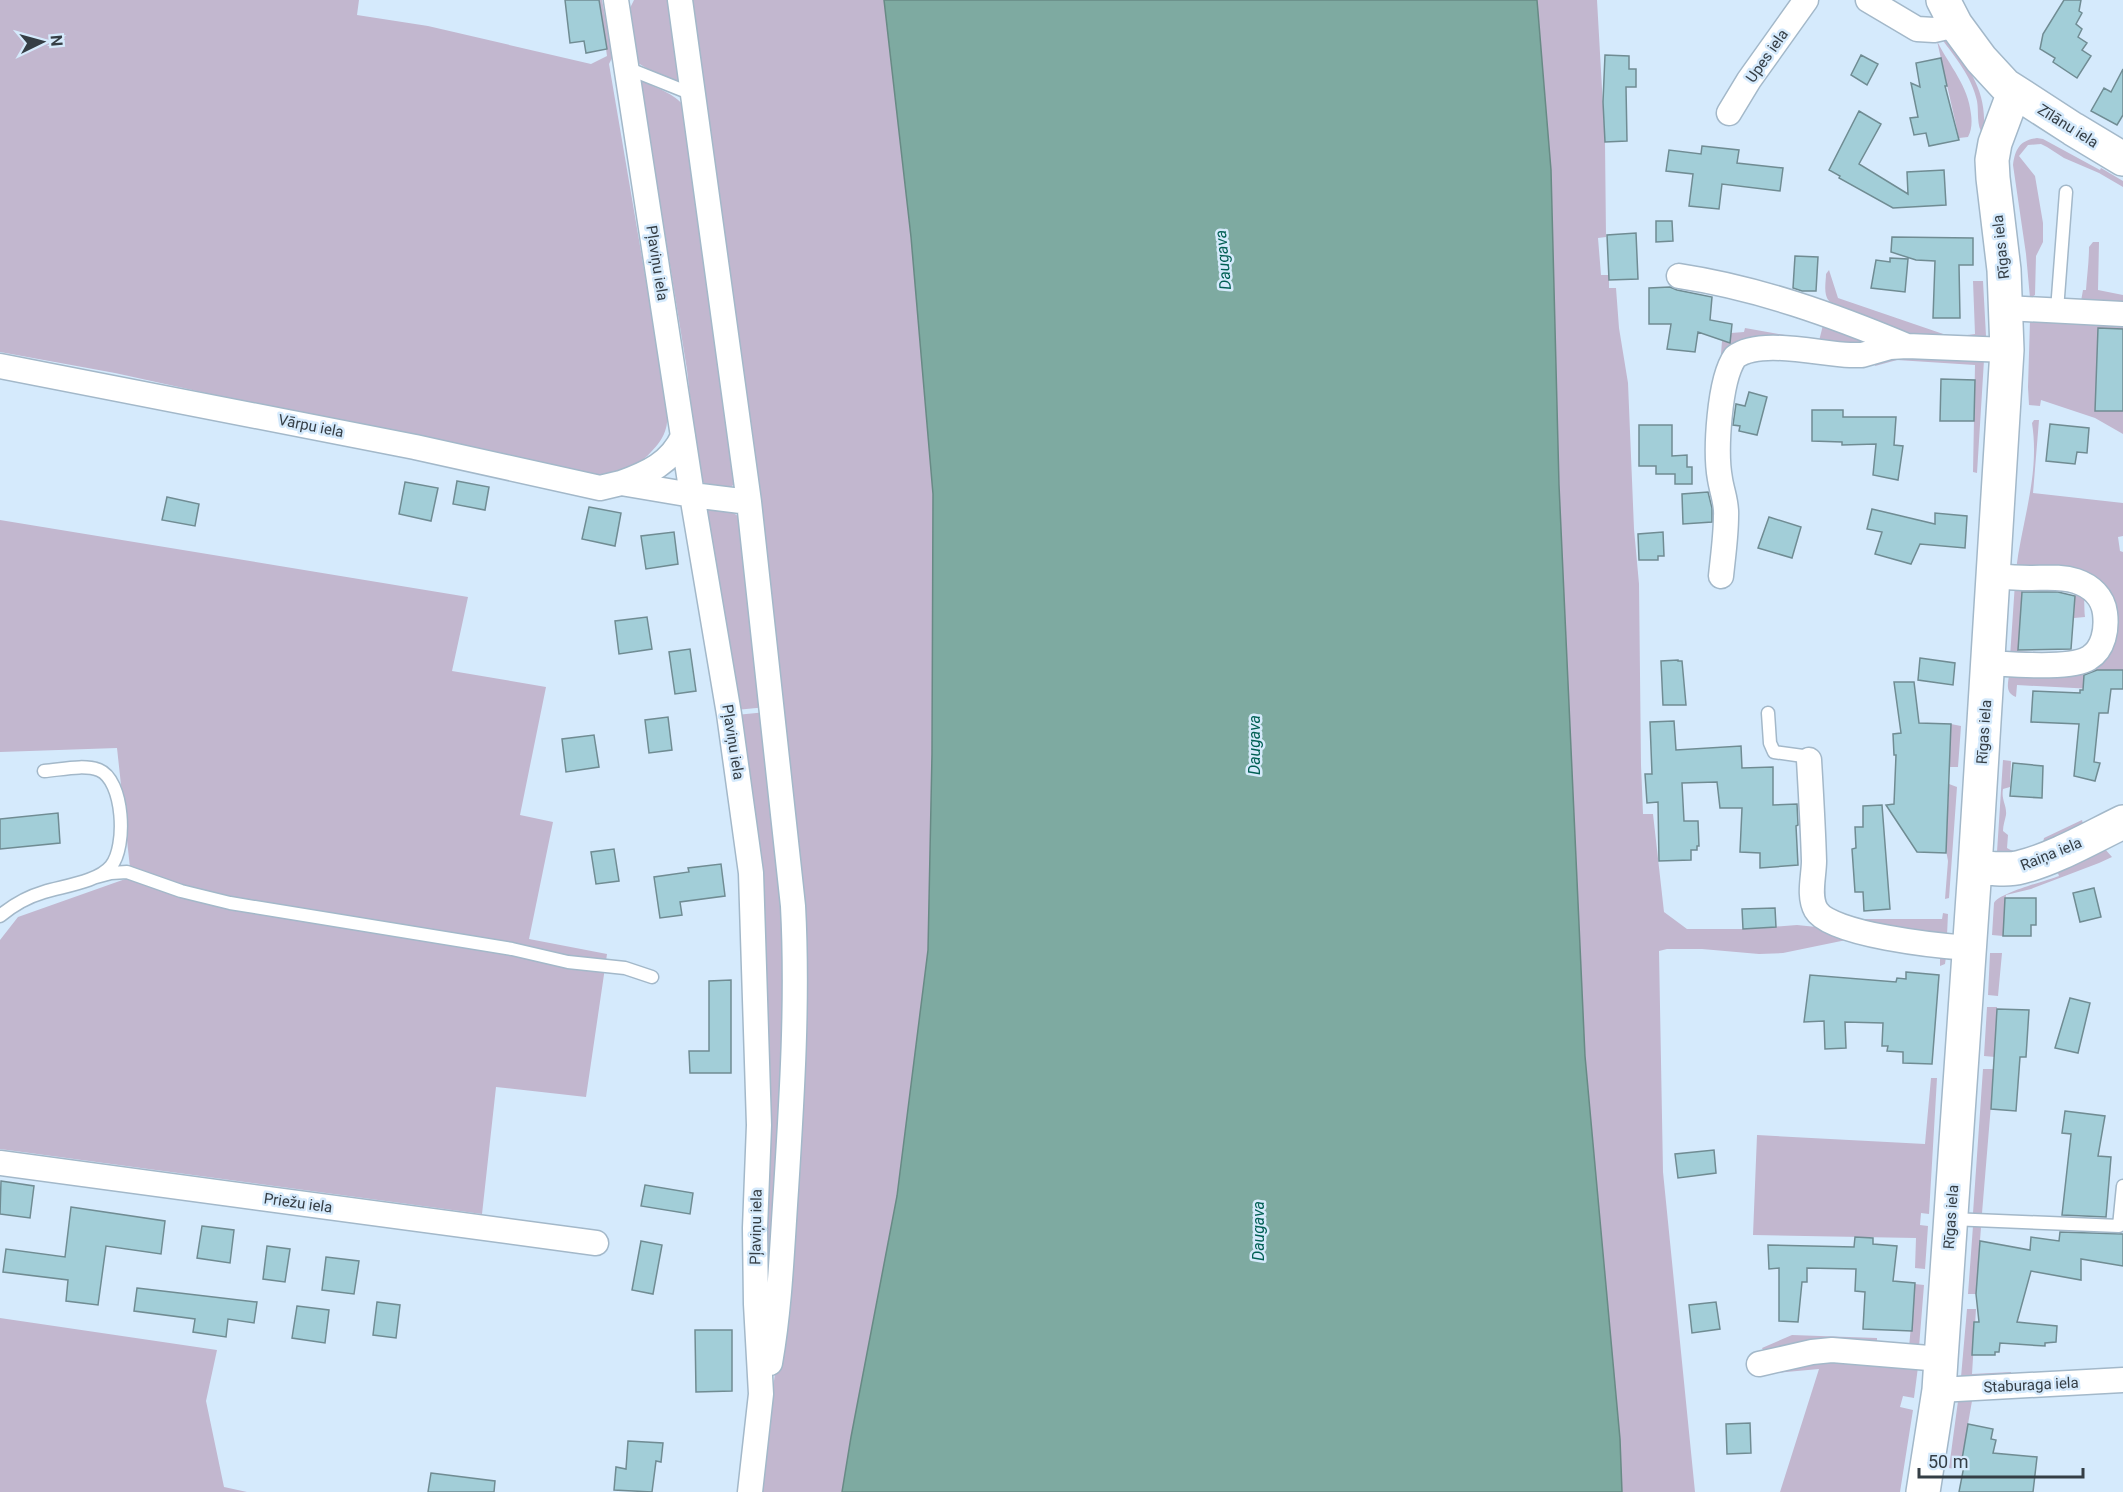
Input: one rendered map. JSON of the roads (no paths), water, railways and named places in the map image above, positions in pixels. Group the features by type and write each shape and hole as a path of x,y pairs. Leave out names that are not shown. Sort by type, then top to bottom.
{"main road":[{"path":"1950,13 1981,59 2014,92"},
{"name":"Zīlānu iela","path":"2014,92 2123,159"},
{"name":"Rīgas iela","path":"1923,1492 1940,1374 1975,867 2007,350 2007,308 1992,160 1995,143 2014,92"},
{"name":"Raiņa iela","path":"1975,867 2008,869 2020,867 2046,858 2123,822"}],"street":[{"name":"Pļaviņu iela","path":"616,0 752,873 759,1125 755,1228 756,1304 761,1394 750,1492"},
{"path":"680,0 749,502 786,826 795,948 790,1131 778,1300 769,1366 761,1394"},
{"name":"Upes iela","path":"1729,113 1749,80 1806,0"},
{"path":"1868,0 1917,29 1934,30 1950,13"},
{"path":"1679,276 1734,286 1820,311 1907,345"},
{"path":"2007,308 2123,314"},
{"path":"1721,576 1726,516 1725,495 1720,480 1718,436 1726,376 1735,357 1752,350 1769,348 1850,355 1862,355 1907,345 2007,350"},
{"name":"Vārpu iela","path":"0,366 415,447 600,488 649,473 677,449 683,436"},
{"name":"Vārpu iela","path":"621,483 749,502"},
{"path":"1988,663 2048,665 2088,659 2099,648 2104,636 2106,621 2099,596 2090,587 2076,581 2061,578 1993,576"},
{"path":"1809,760 1814,863 1812,899 1816,911 1825,920 1885,938 1969,948"},
{"name":"Priežu iela","path":"0,1163 596,1243"},
{"name":"Staburaga iela","path":"1759,1364 1812,1352 1832,1350 1940,1374 2123,1380"}],"lane":[{"path":"627,68 692,94"},
{"path":"2056,310 2066,192"},
{"path":"1768,713 1770,743 1774,752 1803,756 1809,760"},
{"path":"44,771 94,768 113,782 119,805 119,846 117,857 111,866 96,877"},
{"path":"0,916 23,900 96,877 127,872 181,891 230,903 512,949 568,962 625,968 652,977"},
{"path":"1951,1219 2119,1226 2123,1186"}],"water":[{"name":"Daugava","path":"884,0 1537,0 1551,170 1559,485 1585,1056 1620,1439 1622,1492 842,1492 897,1196 928,950 932,754 933,494 911,237"}]}
